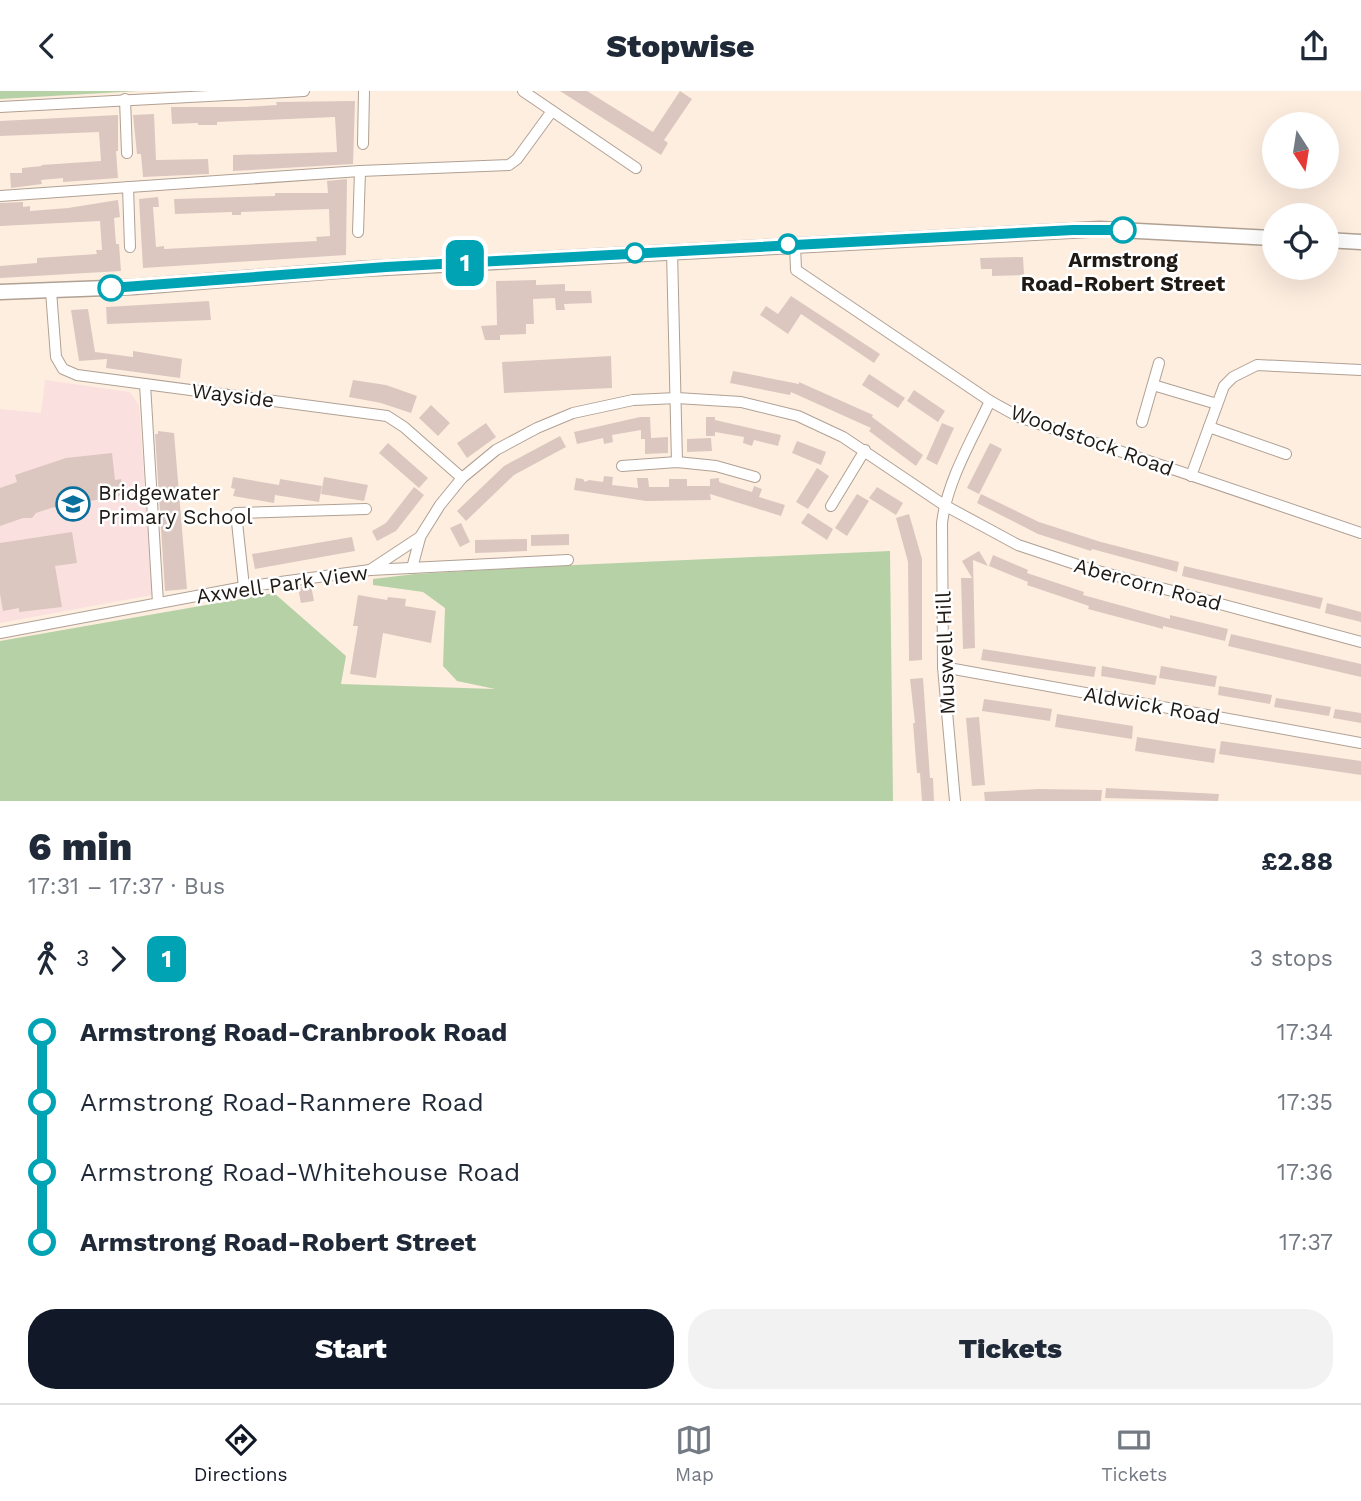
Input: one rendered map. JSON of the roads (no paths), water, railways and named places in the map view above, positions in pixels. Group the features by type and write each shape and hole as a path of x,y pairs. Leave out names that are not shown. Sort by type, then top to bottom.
{"street":[{"path":"186,91 202,96"},
{"path":"0,107 304,91"},
{"path":"363,144 364,91"},
{"path":"523,91 636,168"},
{"path":"125,99 127,153"},
{"path":"0,196 363,171 509,165 517,159 552,111"},
{"path":"358,232 363,171"},
{"path":"128,187 130,247"},
{"path":"0,292 159,286 373,268 1100,229 1262,237"},
{"path":"1339,241 1361,242"},
{"name":"Woodstock Road","path":"795,244 796,270 990,401 1019,417 1361,533"},
{"path":"672,251 677,462"},
{"name":"Wayside","path":"51,291 56,357 63,369 77,375 387,416 404,426 462,478"},
{"path":"1142,422 1160,363"},
{"path":"1191,476 1224,386 1245,369 1257,365 1361,370"},
{"path":"145,384 159,603"},
{"path":"1153,385 1217,404"},
{"name":"Abercorn Road","path":"421,537 440,505 462,478 496,450 537,428 573,413 633,400 677,398 741,402 798,416 865,450 944,505 1018,545 1087,568 1361,642"},
{"path":"944,505 990,401"},
{"path":"1209,427 1286,453"},
{"path":"831,506 865,450"},
{"path":"622,466 677,462 716,466 755,477"},
{"name":"Muswell Hill","path":"944,505 943,667 956,801"},
{"path":"244,587 236,513 366,509"},
{"path":"412,568 421,537"},
{"path":"370,571 421,537"},
{"name":"Axwell Park View","path":"0,633 244,587 370,571 568,560"},
{"name":"Aldwick Road","path":"943,667 1361,743"}],"place":[{"name":"Armstrong Road-Robert Street","path":"1123,230"},
{"name":"Bridgewater Primary School","path":"73,504"}]}
